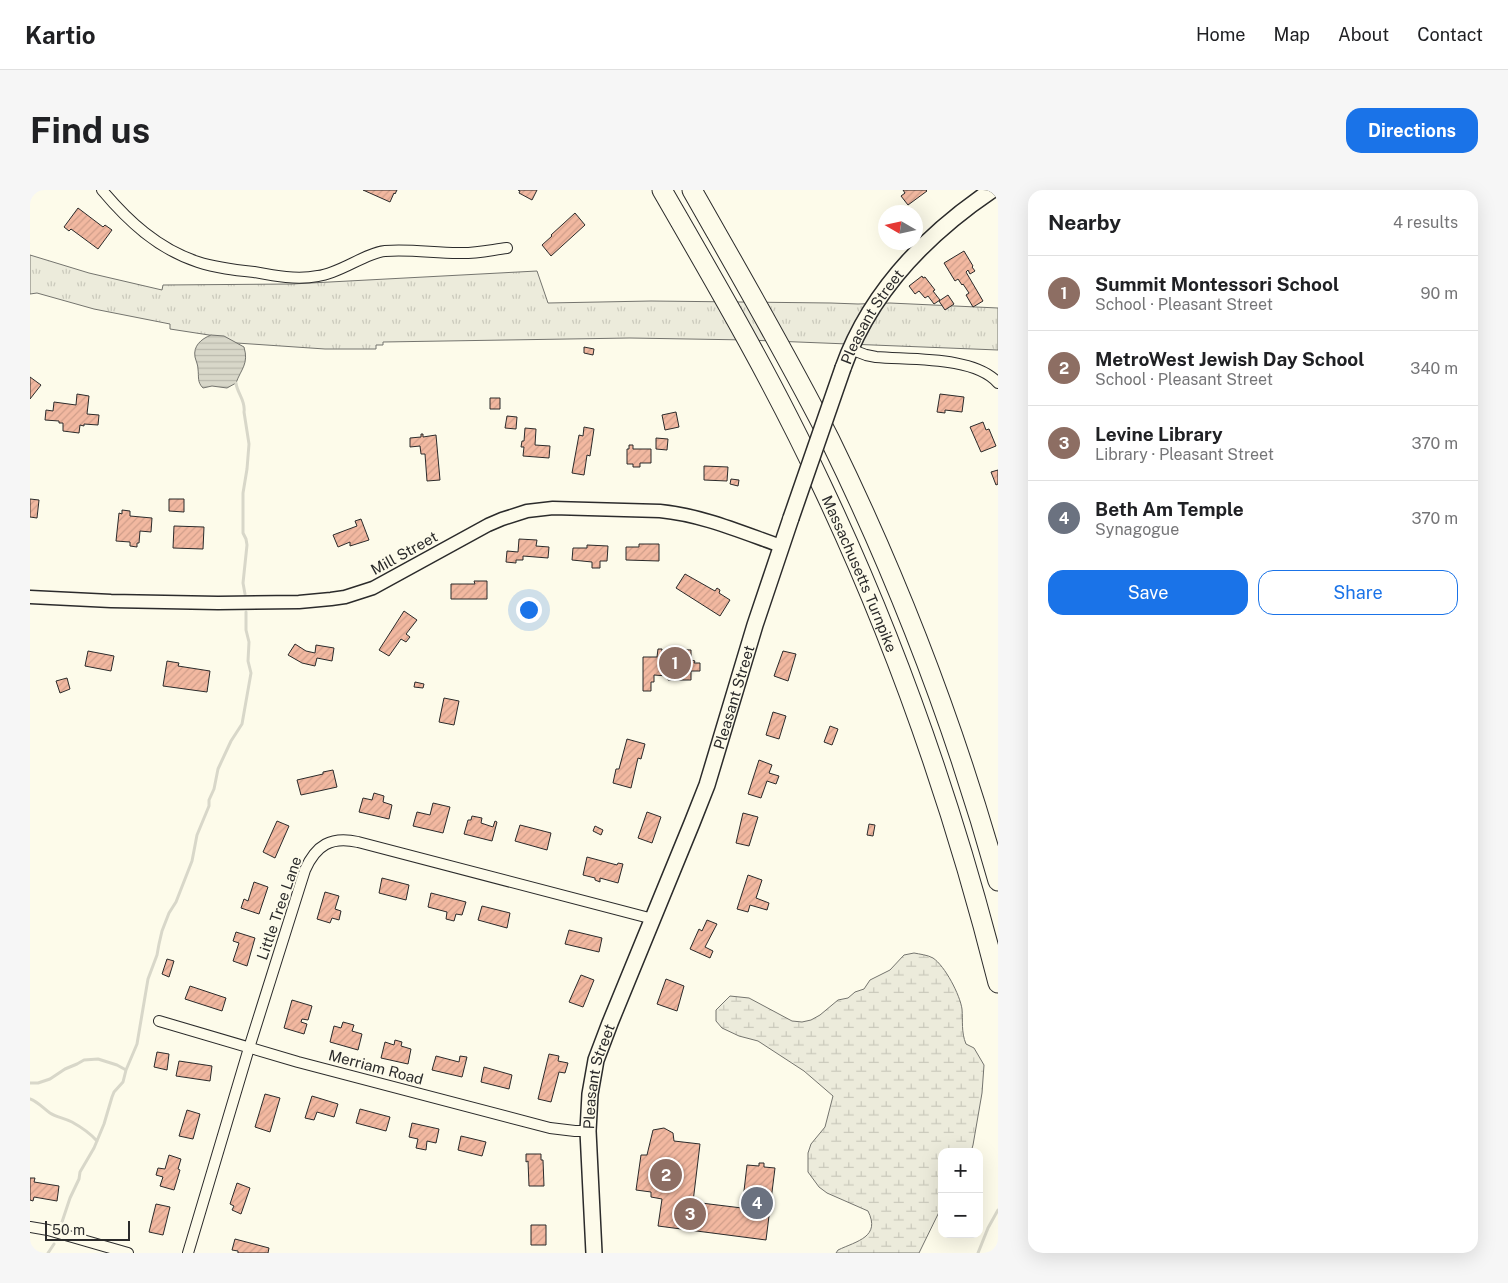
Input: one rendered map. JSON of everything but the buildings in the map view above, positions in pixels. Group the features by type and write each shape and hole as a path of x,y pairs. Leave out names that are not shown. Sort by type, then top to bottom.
{"highway":[{"name":"Massachusetts Turnpike","path":"662,190 737,321 780,401 821,484 872,598 914,706 944,793 976,898 998,984"},
{"name":"Massachusetts Turnpike","path":"692,190 791,365 830,440 868,524 898,593 944,712 998,881"}],"main road":[{"name":"Pleasant Street","path":"594,1253 588,1131 590,1094 596,1060 707,785 748,647 781,546 850,349 872,308 906,263 935,234 986,192"}],"street":[{"path":"102,190 125,216 156,241 182,256 215,267 302,278 335,272 383,252 459,253 507,248"},
{"path":"850,349 866,356 960,364 985,372 998,383"},
{"name":"Mill Street","path":"30,597 111,601 227,603 298,602 345,597 373,588 502,519 527,512 553,508 676,512 707,520 781,546"},
{"name":"Little Tree Lane","path":"188,1253 249,1048 305,870 314,853 322,846 339,840 358,842 653,919"},
{"name":"Merriam Road","path":"160,1021 298,1062 550,1128 575,1132 588,1131"},
{"path":"30,1227 48,1230 128,1253"}],"green space":[{"path":"30,255 89,273 162,290 163,285 292,284 537,271 548,303 651,301 890,303 998,308 998,350 748,340 630,338 383,342 383,345 376,345 376,349 325,349 222,342 222,337 170,329 170,324 94,309 37,293 30,294"},
{"path":"914,953 926,955 933,958 942,967 961,1003 964,1040 966,1044 974,1048 984,1065 982,1093 973,1145 972,1148 938,1148 938,1214 919,1253 836,1253 838,1250 865,1237 871,1227 871,1220 868,1211 827,1193 819,1187 808,1172 808,1153 811,1144 825,1127 833,1096 804,1071 758,1041 739,1036 722,1028 716,1021 716,1010 730,996 749,998 792,1021 802,1022 811,1020 838,1000 848,998 855,992 864,989 870,980 890,970 904,955"}],"shaded area":[{"path":"211,335 224,336 244,347 246,358 244,366 236,383 227,388 212,386 203,388 199,381 195,349 201,341"}],"waterway":[{"path":"236,383 244,404 249,444 243,493 243,533 247,545 243,583 245,594"},
{"path":"126,1070 137,1044 148,979 157,955 162,931 192,861 197,835 209,806 218,769 231,741 242,724 251,673 248,661 249,642 246,630 246,612"},
{"path":"30,1083 38,1083 50,1079 84,1060 98,1059 126,1070 123,1082 114,1092 94,1148 80,1172 62,1222"},
{"path":"30,1099 52,1114 79,1126 97,1141"},
{"path":"978,1253 998,1210"},
{"path":"48,1253 54,1244"}],"place":[{"name":"Summit Montessori School","path":"675,663"},
{"name":"MetroWest Jewish Day School","path":"666,1175"},
{"name":"Beth Am Temple","path":"757,1203"},
{"name":"Levine Library","path":"690,1214"}]}
